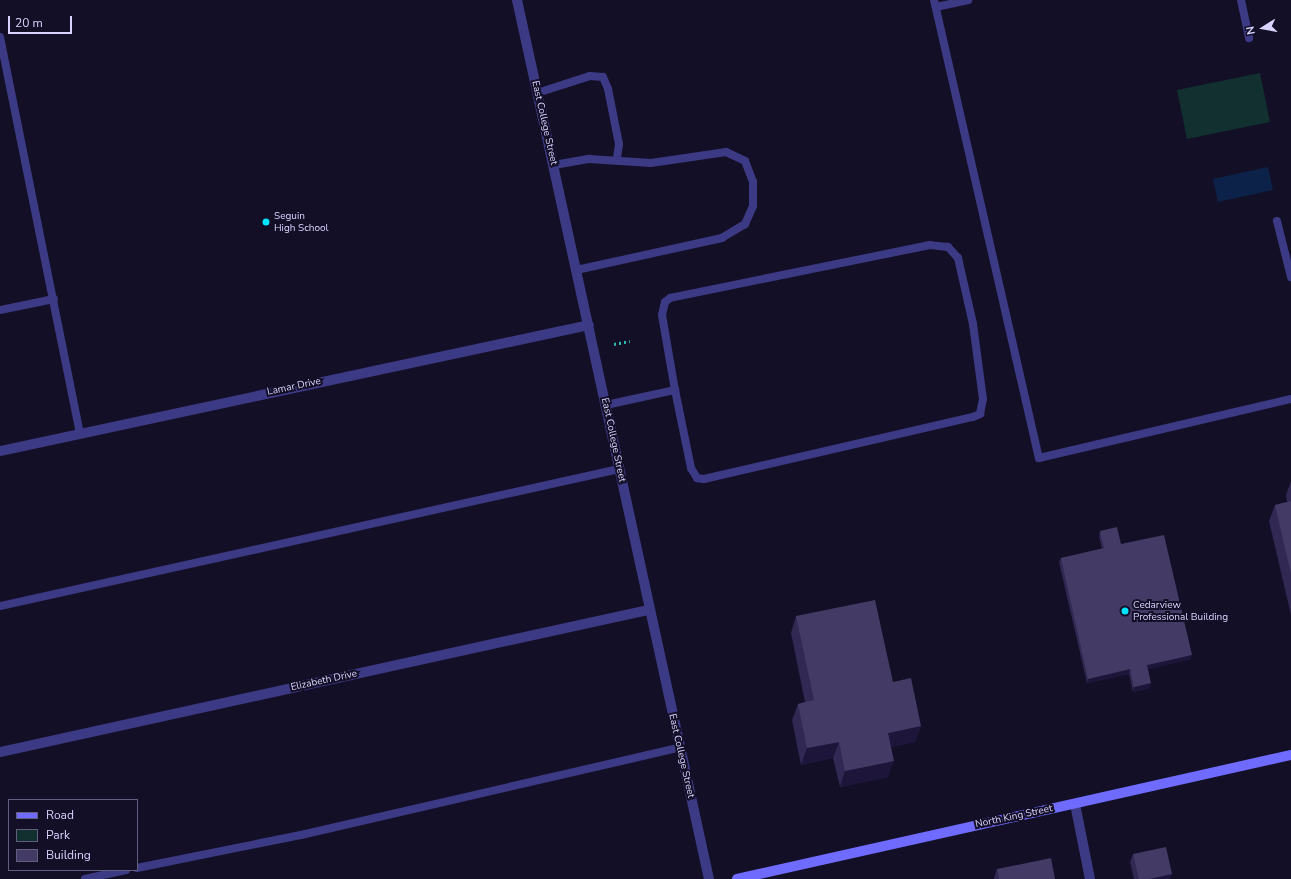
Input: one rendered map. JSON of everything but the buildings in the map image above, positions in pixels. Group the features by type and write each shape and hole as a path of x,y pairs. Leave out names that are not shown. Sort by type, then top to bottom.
{"main road":[{"name":"North King Street","path":"737,879 1291,755"}],"street":[{"name":"East College Street","path":"517,0 589,325 648,610 709,879"},
{"name":"Lamar Drive","path":"0,451 80,432 589,325"},
{"name":"Elizabeth Drive","path":"0,752 648,610"},
{"path":"1075,804 1090,879"}],"lane":[{"path":"968,0 935,4 1039,458 1291,399"},
{"path":"1241,0 1249,38"},
{"path":"0,37 80,432"},
{"path":"537,93 590,76 603,77 608,89 619,144 617,159"},
{"path":"554,165 589,159 617,159 652,164 726,152 744,161 753,182 753,206 745,224 722,238 577,270"},
{"path":"1277,220 1291,277"},
{"path":"930,245 948,247 958,258 974,332 983,400 980,414 704,479 697,478 690,468 674,390 662,315 665,302 670,298 930,245"},
{"path":"0,310 54,299"},
{"path":"606,405 674,390"},
{"path":"0,606 619,469"},
{"path":"138,868 301,835 679,748"},
{"path":"85,879 121,871"}],"path":[{"path":"614,344 630,341"}],"green space":[{"path":"1260,73 1270,122 1187,139 1177,90"}],"water":[{"path":"1268,167 1273,190 1218,202 1213,179"}],"place":[{"name":"Seguin High School","path":"266,222"},
{"name":"Cedarview Professional Building","path":"1125,611"}]}
